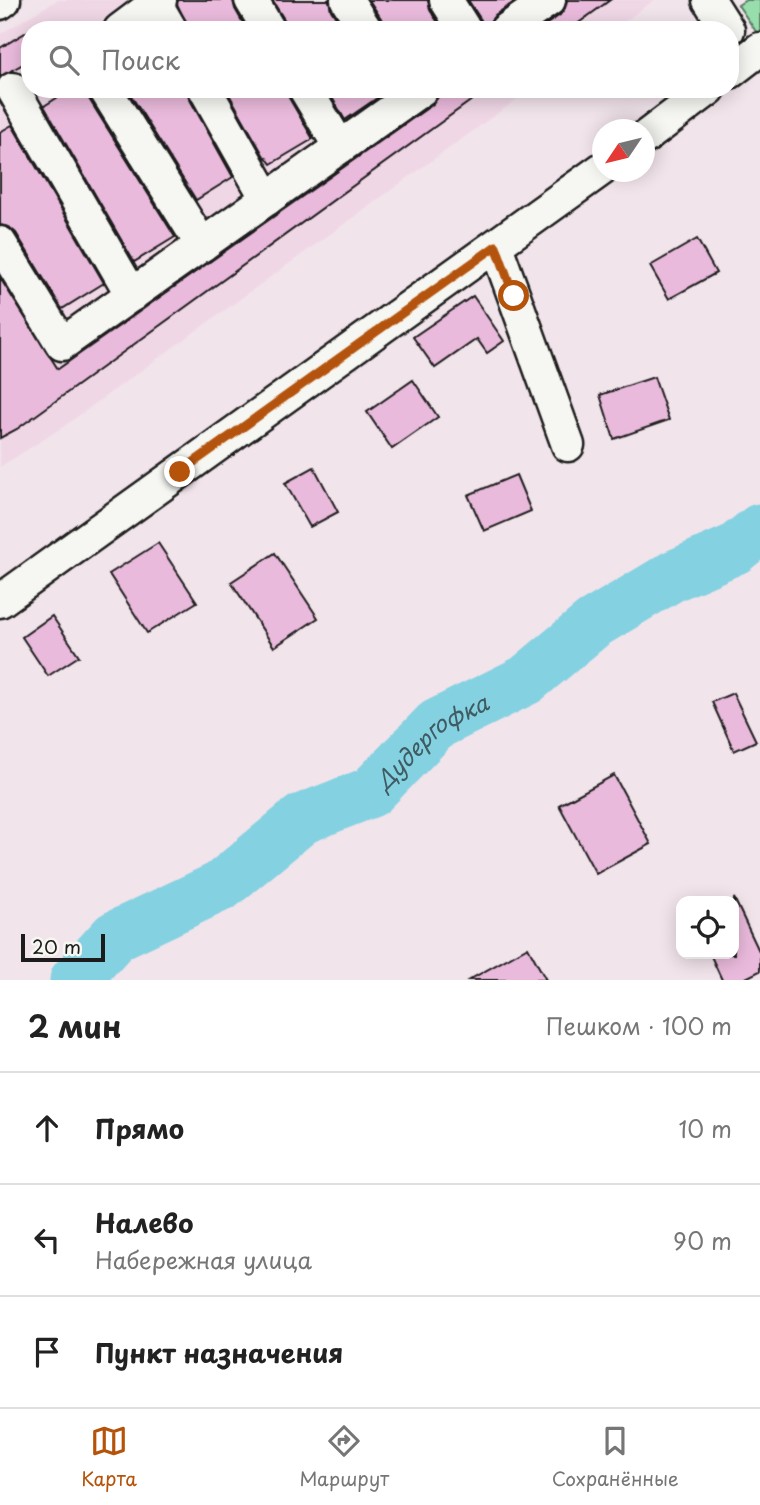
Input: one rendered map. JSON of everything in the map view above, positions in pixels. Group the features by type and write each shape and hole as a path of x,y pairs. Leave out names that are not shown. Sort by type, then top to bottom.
{"street":[{"path":"0,3 5,0"},
{"path":"251,0 264,21"},
{"path":"347,0 360,21"},
{"path":"446,0 459,21"},
{"path":"519,21 549,0"},
{"path":"709,0 722,21"},
{"path":"140,21 162,11"},
{"path":"14,90 132,295"},
{"path":"111,98 202,245"},
{"path":"210,98 267,199"},
{"path":"310,98 340,147"},
{"path":"0,243 62,344 340,147 404,98"},
{"path":"655,130 697,98"},
{"path":"0,601 592,177"},
{"path":"496,246 568,445"}],"shaded area":[{"path":"57,0 654,0 625,21 22,21"},
{"path":"21,21 21,98 519,98 63,427 0,467 0,34"}],"green space":[{"path":"746,0 760,0 760,31 757,33 738,5"}],"building":[{"path":"178,0 233,0 242,21 185,21 177,4"},
{"path":"272,0 329,0 331,10 338,21 285,21"},
{"path":"369,0 428,0 430,10 437,21 382,21"},
{"path":"468,0 517,0 491,21 481,20"},
{"path":"567,0 610,0 581,21 551,21 565,8"},
{"path":"21,35 21,65 0,77 0,48"},
{"path":"57,98 89,98 175,237 134,262 44,106"},
{"path":"133,98 189,98 233,177 196,200"},
{"path":"231,98 289,98 313,139 271,164"},
{"path":"332,98 377,98 345,120"},
{"path":"437,98 475,98 17,429 0,438 0,278 58,369 433,104"},
{"path":"12,125 104,283 62,309 16,233 9,227 0,225 0,132"},
{"path":"697,239 716,273 669,299 650,266"},
{"path":"473,296 504,341 487,353 477,339 435,368 413,337"},
{"path":"654,377 669,420 614,439 600,395"},
{"path":"413,380 438,417 392,449 367,412"},
{"path":"314,467 338,512 310,527 285,483"},
{"path":"516,475 531,511 484,531 468,495"},
{"path":"158,543 197,602 147,633 109,574"},
{"path":"275,553 318,618 274,647 231,582"},
{"path":"52,616 79,656 48,676 22,637"},
{"path":"733,693 756,741 734,751 712,702"},
{"path":"614,775 651,844 596,874 559,805"},
{"path":"739,909 760,953 760,971 742,980 722,980 712,959 739,959"},
{"path":"528,947 546,980 469,980"}],"waterway":[{"name":"Дудергофка","path":"75,980 115,936 221,886 302,819 371,792 437,724 526,680 593,624 673,576 735,549 760,529"}],"route":[{"path":"180,472 496,246 514,296"}]}
